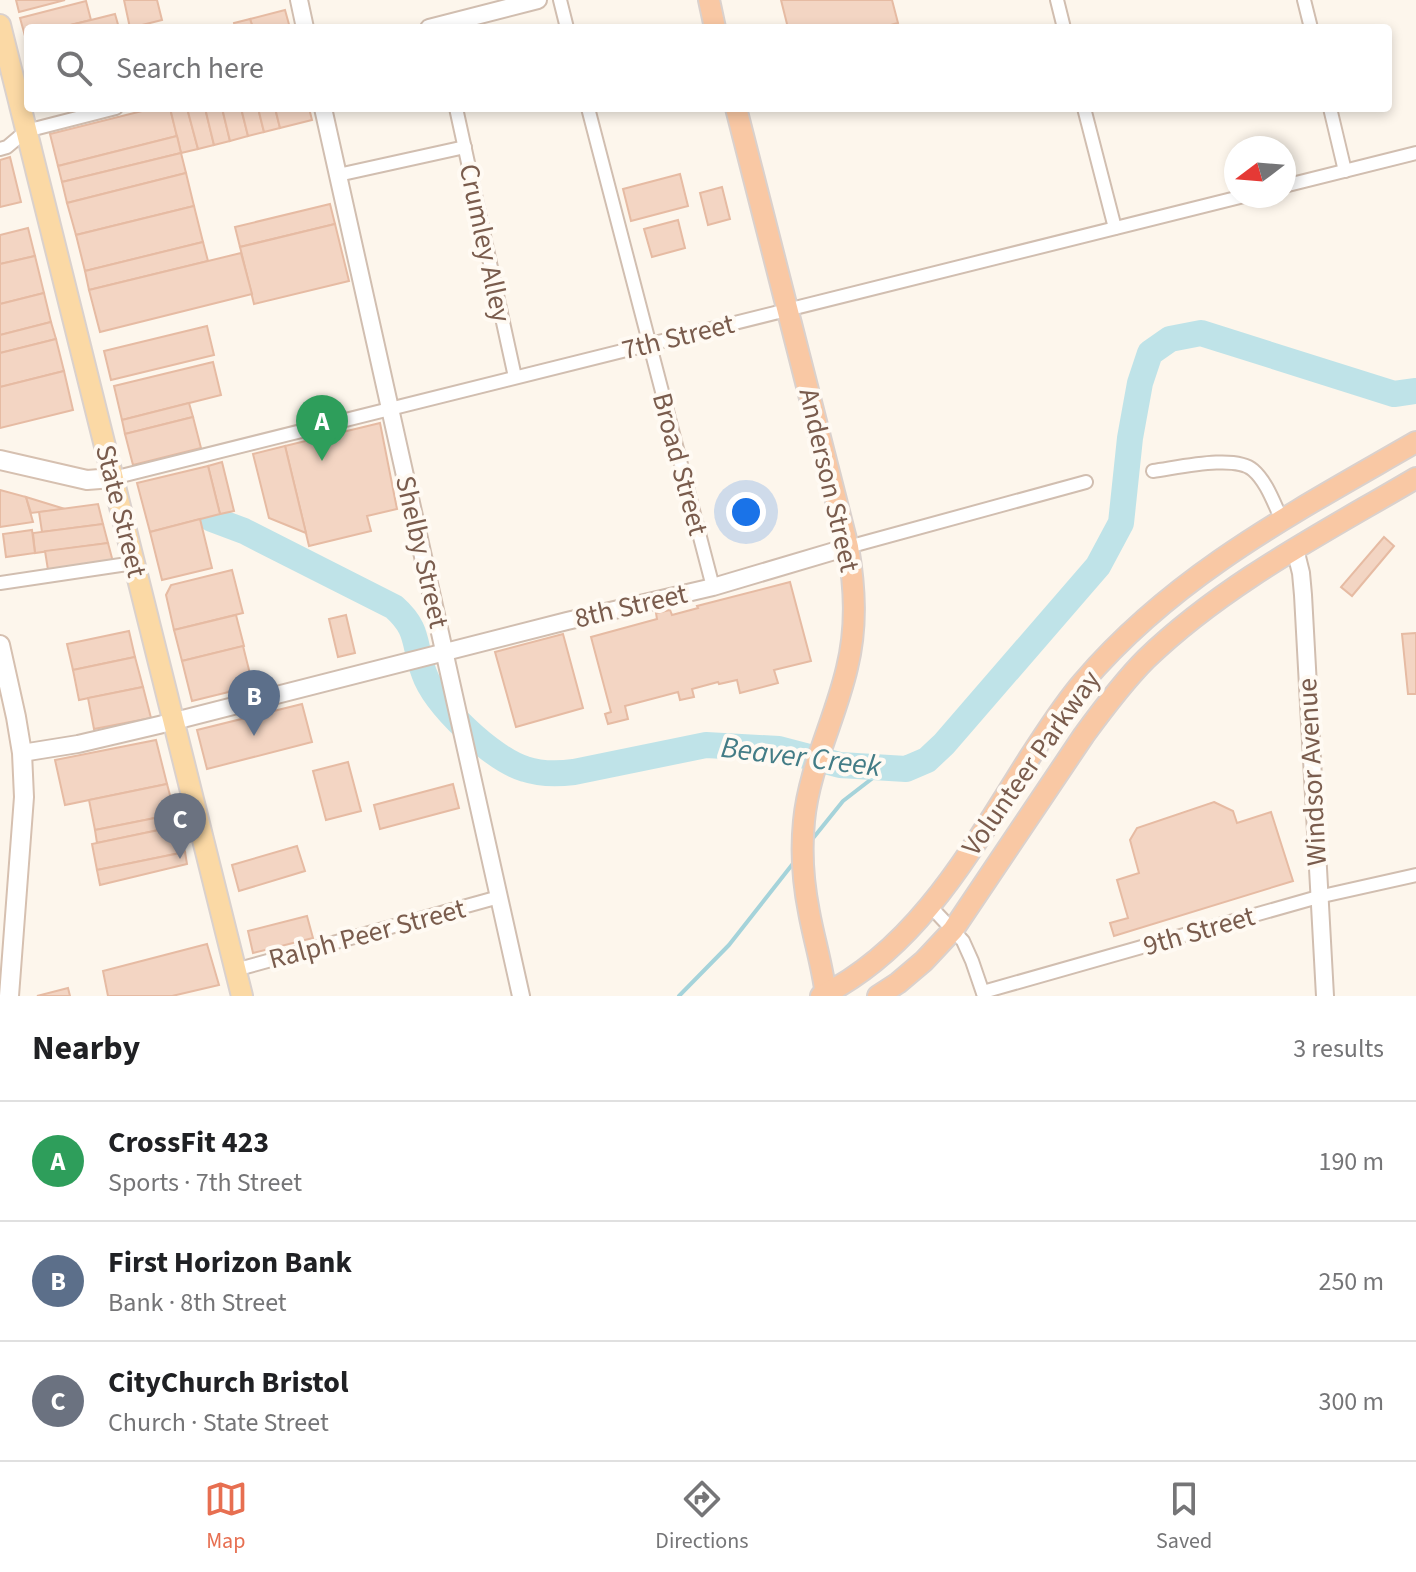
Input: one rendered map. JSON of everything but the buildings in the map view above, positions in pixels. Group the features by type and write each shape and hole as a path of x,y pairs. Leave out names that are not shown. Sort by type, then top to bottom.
{"highway":[{"path":"709,0 714,24"},
{"name":"Anderson Street","path":"737,112 852,572 854,628 848,668 807,801 803,839 804,877 824,995"},
{"name":"Volunteer Parkway","path":"824,995 864,969 931,907 1052,722 1081,683 1128,634 1165,600 1212,565 1416,442"},
{"name":"Volunteer Parkway","path":"878,996 924,961 953,930 1102,709 1145,661 1250,576 1416,478"},
{"path":"1282,520 1295,549"}],"main road":[{"name":"State Street","path":"0,25 242,996"},
{"path":"0,460 87,480 113,478"},
{"path":"0,645 22,753 24,797 9,996"}],"street":[{"path":"299,0 304,24"},
{"path":"446,24 538,0"},
{"path":"560,0 566,24"},
{"path":"1057,0 1063,24"},
{"path":"1304,0 1310,24"},
{"path":"0,149 26,131 100,112"},
{"name":"Shelby Street","path":"324,112 390,409 439,654 465,742 521,996"},
{"name":"Crumley Alley","path":"457,112 515,377"},
{"name":"Broad Street","path":"589,112 713,587"},
{"path":"1085,112 1115,228"},
{"path":"1331,112 1345,171"},
{"path":"338,175 465,147"},
{"path":"1296,183 1416,153"},
{"name":"7th Street","path":"113,478 1224,201"},
{"path":"1153,471 1229,462 1245,464 1259,477 1282,520"},
{"name":"8th Street","path":"22,753 78,744 713,587 1086,482"},
{"name":"Windsor Avenue","path":"1295,549 1303,595 1325,996"},
{"path":"0,583 134,563"},
{"name":"9th Street","path":"983,994 1318,897 1416,875"},
{"name":"Ralph Peer Street","path":"235,970 499,897"},
{"path":"931,907 967,949 983,994"}],"waterway":[{"name":"Beaver Creek","path":"212,519 244,531 394,607 412,630 430,686 452,715 481,743 525,769 549,773 574,772 706,745 779,749 840,765 906,769 927,760 944,744 1098,566 1121,523 1130,438 1140,383 1150,353 1170,339 1201,333 1394,394 1416,391"},
{"path":"810,842 843,801 887,767"},
{"path":"679,996 729,945 795,861"}],"place":[{"name":"CrossFit 423","path":"322,461"},
{"name":"First Horizon Bank","path":"254,736"},
{"name":"CityChurch Bristol","path":"180,859"}]}
